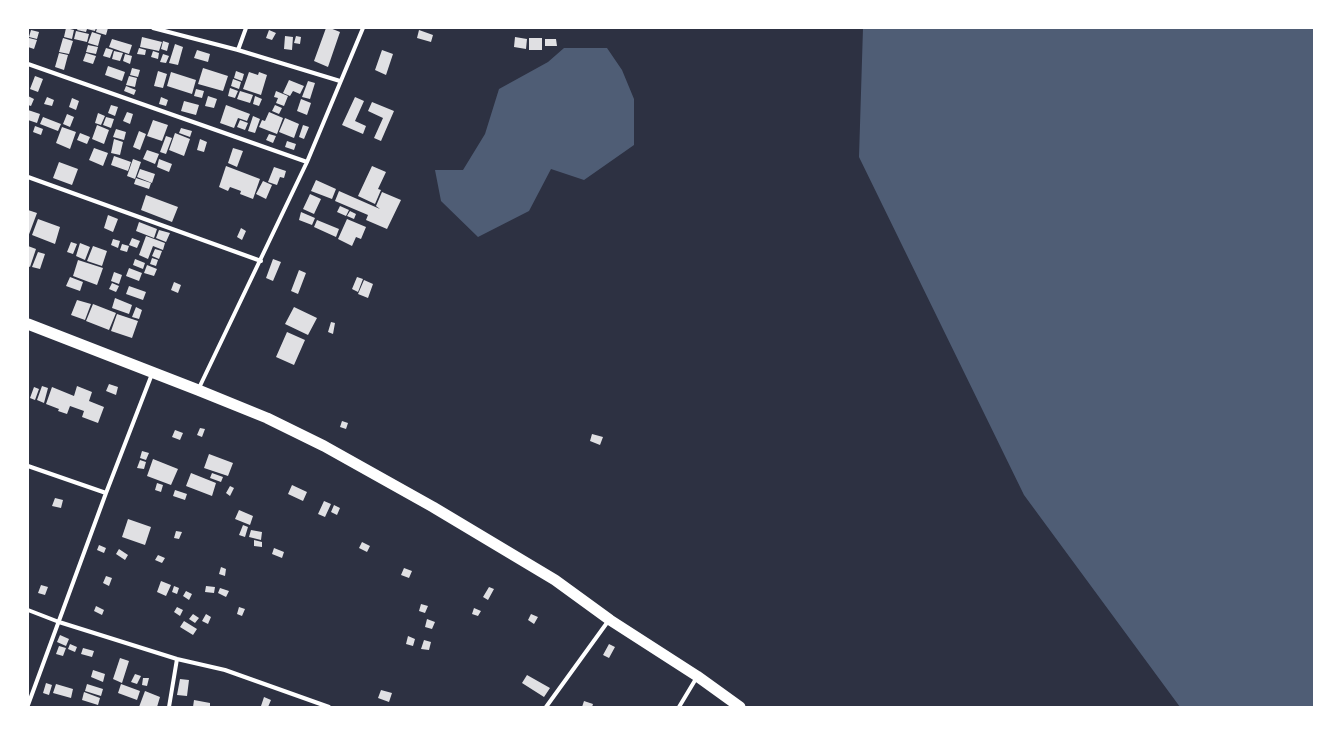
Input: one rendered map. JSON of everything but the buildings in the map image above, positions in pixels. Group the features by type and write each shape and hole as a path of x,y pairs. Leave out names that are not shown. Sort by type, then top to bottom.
{"highway":[{"path":"28,324 267,418 324,446 420,499 554,580 610,620 697,676 740,707"}],"street":[{"path":"153,28 238,50 340,81"},
{"path":"238,50 246,28"},
{"path":"198,390 308,162 363,28"},
{"path":"28,64 308,162"},
{"path":"28,177 261,261"},
{"path":"28,704 106,493 153,372"},
{"path":"28,466 106,493"},
{"path":"28,610 59,622 176,659 225,670 329,707"},
{"path":"546,707 610,620"},
{"path":"169,707 176,659"},
{"path":"679,707 697,676"}],"water":[{"path":"863,28 1314,28 1314,707 1180,707 1024,495 859,157"},
{"path":"564,48 607,48 622,70 634,99 634,145 584,180 551,169 529,211 478,237 441,201 435,170 463,170 485,134 499,89 548,62"}]}
